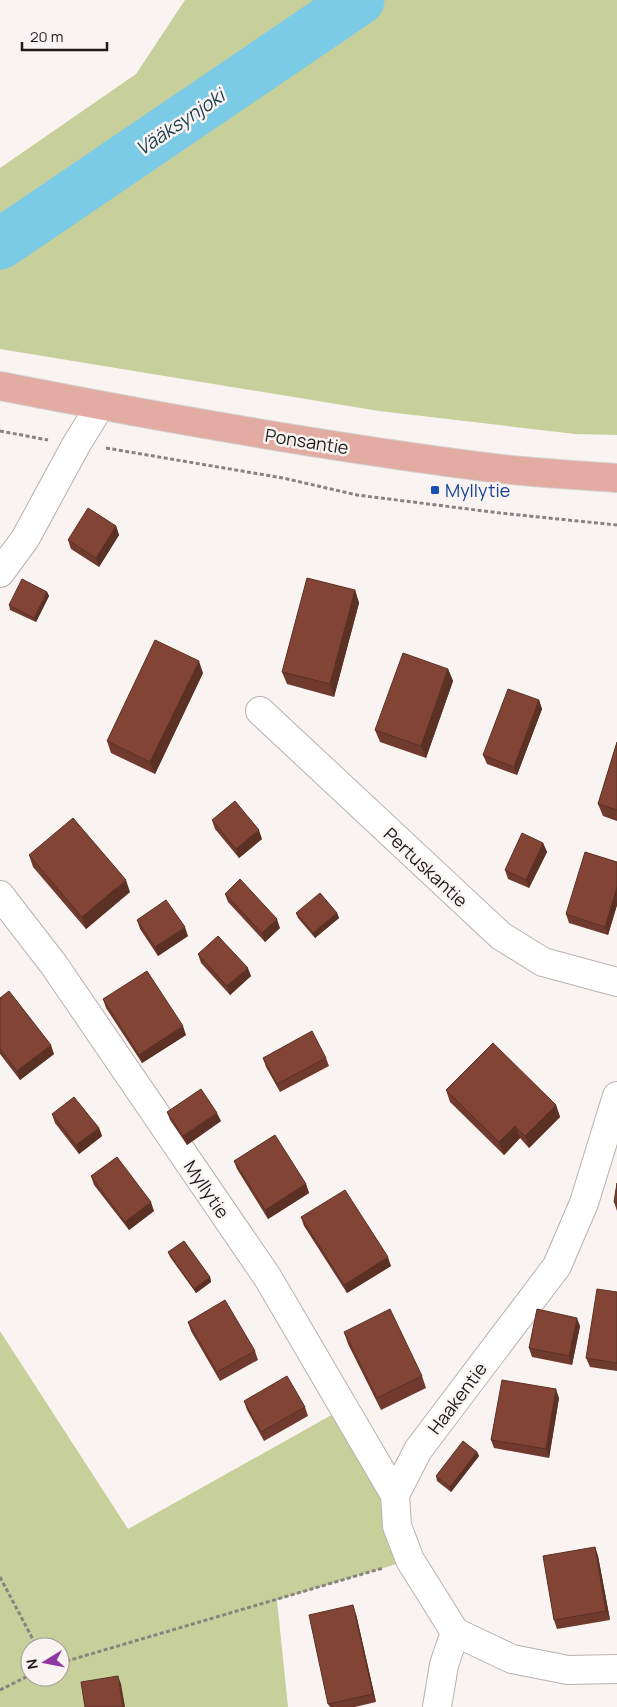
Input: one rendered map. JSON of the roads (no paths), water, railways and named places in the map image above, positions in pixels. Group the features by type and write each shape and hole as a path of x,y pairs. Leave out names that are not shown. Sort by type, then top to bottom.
{"main road":[{"name":"Ponsantie","path":"0,386 100,406 323,444 494,468 617,478"}],"street":[{"path":"0,573 25,539 76,445 100,406"},
{"name":"Pertuskantie","path":"260,711 501,936 543,962 617,982"},
{"name":"Myllytie","path":"0,895 54,964 268,1278 395,1494"},
{"name":"Haakentie","path":"395,1494 418,1450 557,1266 584,1203 617,1096"},
{"path":"395,1494 397,1526 410,1560 455,1632 512,1658 568,1670 617,1669"},
{"path":"437,1707 444,1665 455,1632"}],"waterway":[{"name":"Vääksynjoki","path":"0,244 359,0"}],"place":[{"name":"Myllytie","path":"435,490"}]}
